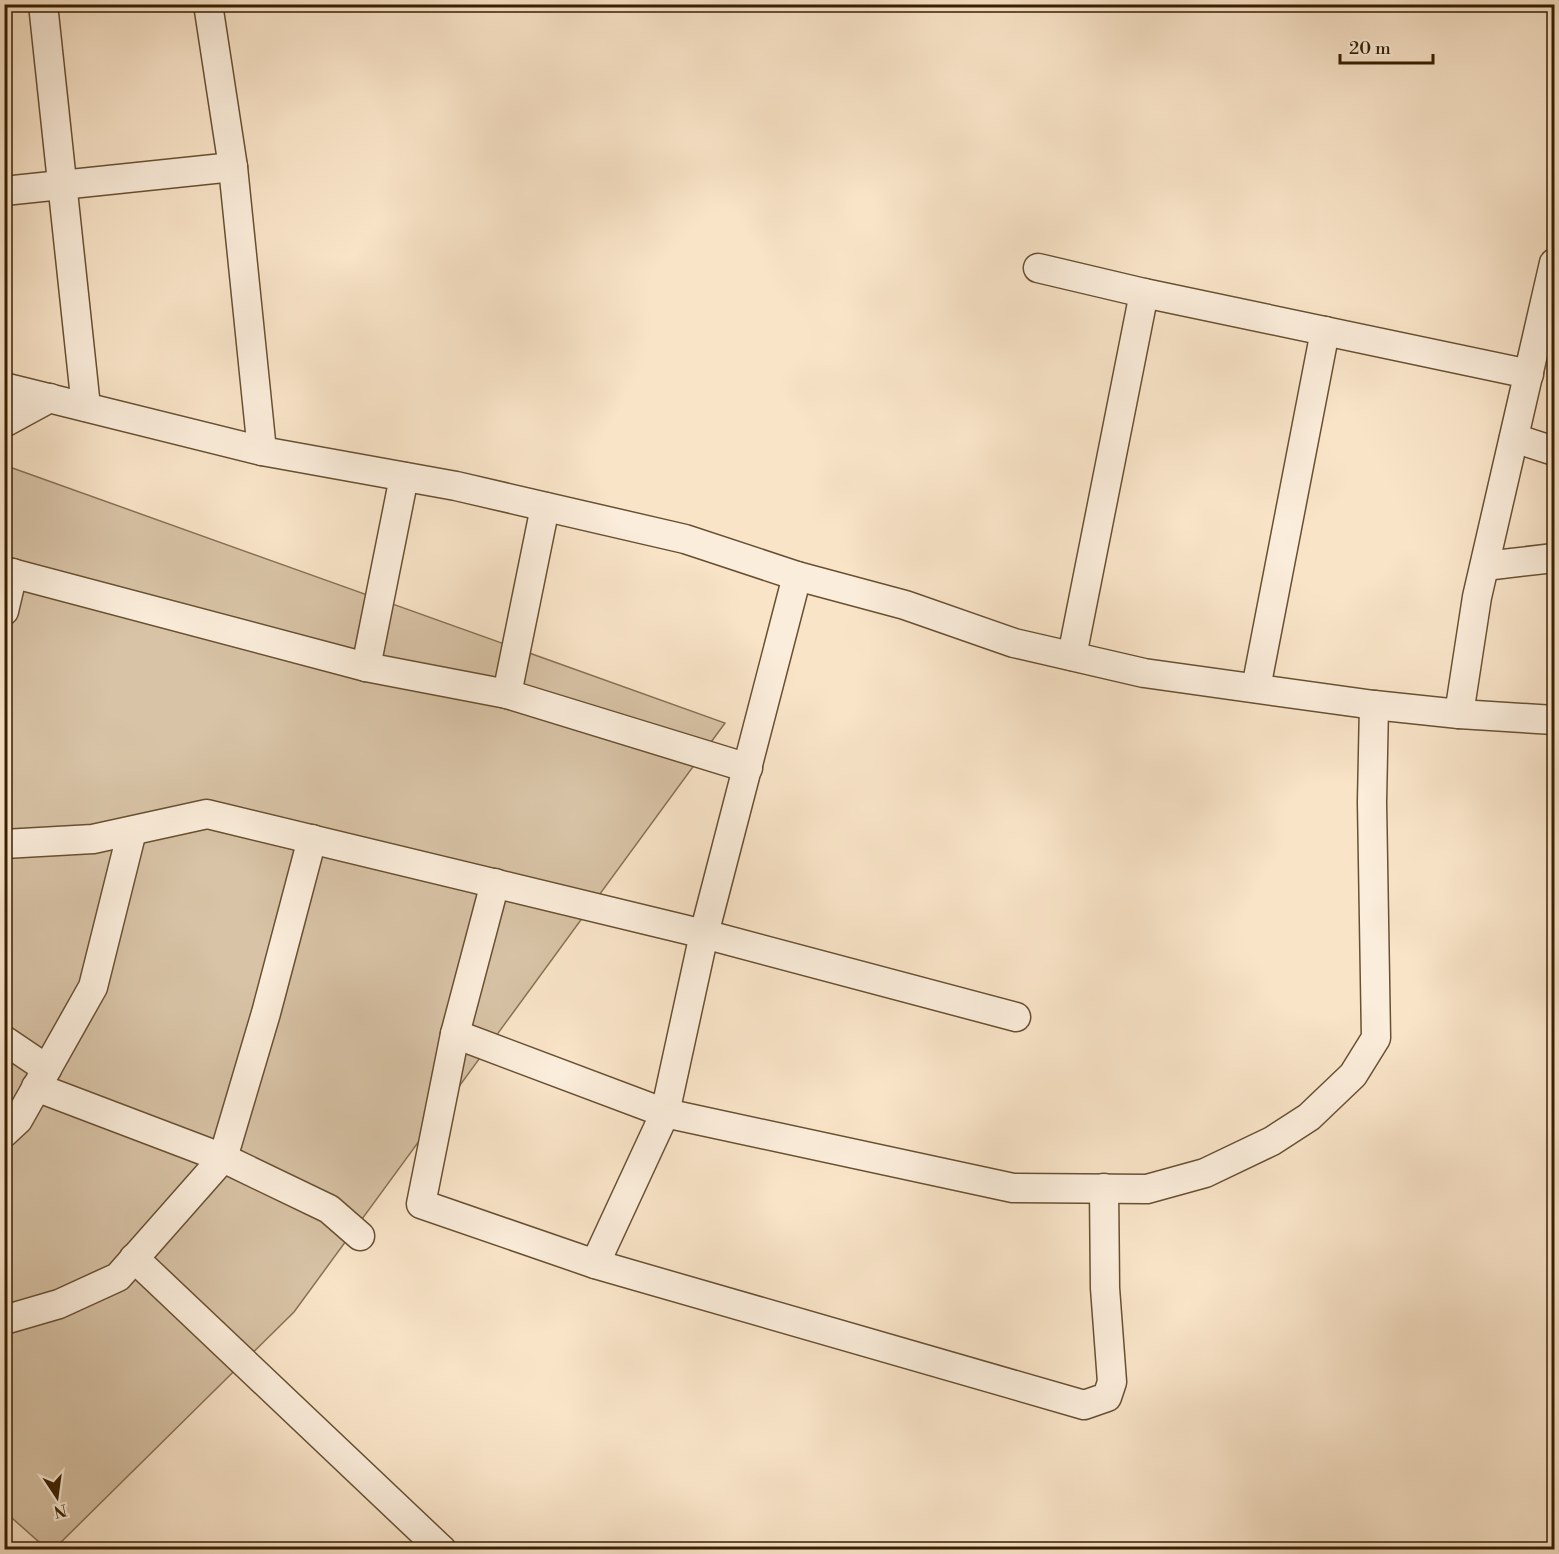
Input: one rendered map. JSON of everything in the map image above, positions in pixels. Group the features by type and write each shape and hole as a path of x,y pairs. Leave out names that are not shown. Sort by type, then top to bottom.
{"street":[{"path":"43,4 86,407"},
{"path":"208,4 233,166 262,451"},
{"path":"4,191 233,166"},
{"path":"1459,714 1477,597 1554,263"},
{"path":"1038,268 1144,293 1529,374"},
{"path":"1072,656 1144,293"},
{"path":"1256,688 1325,331"},
{"path":"4,387 262,451 456,486 685,539 797,576 906,605 1014,643 1144,673 1374,705 1459,714 1554,720"},
{"path":"4,423 50,398"},
{"path":"1514,438 1554,451"},
{"path":"366,667 405,477"},
{"path":"507,694 545,507"},
{"path":"1485,566 1554,558"},
{"path":"4,611 9,572 366,667 507,694 748,768"},
{"path":"595,1264 665,1113 704,934 797,576"},
{"path":"455,1034 665,1113 1013,1188 1147,1189 1205,1173 1272,1142 1309,1116 1353,1075 1376,1038 1372,802 1374,705"},
{"path":"4,844 93,839 207,814 704,934 1016,1017"},
{"path":"4,1133 18,1120 93,987 132,831"},
{"path":"4,1320 59,1304 118,1277 222,1158 266,1013 312,839"},
{"path":"495,884 455,1034 422,1204 595,1264 1084,1405 1107,1397 1112,1382 1105,1288 1104,1188"},
{"path":"4,1041 41,1078 222,1158 329,1209 360,1236"},
{"path":"134,1258 442,1550"}],"shaded area":[{"path":"4,465 725,723 294,1312 53,1550 47,1549 4,1511"}]}
